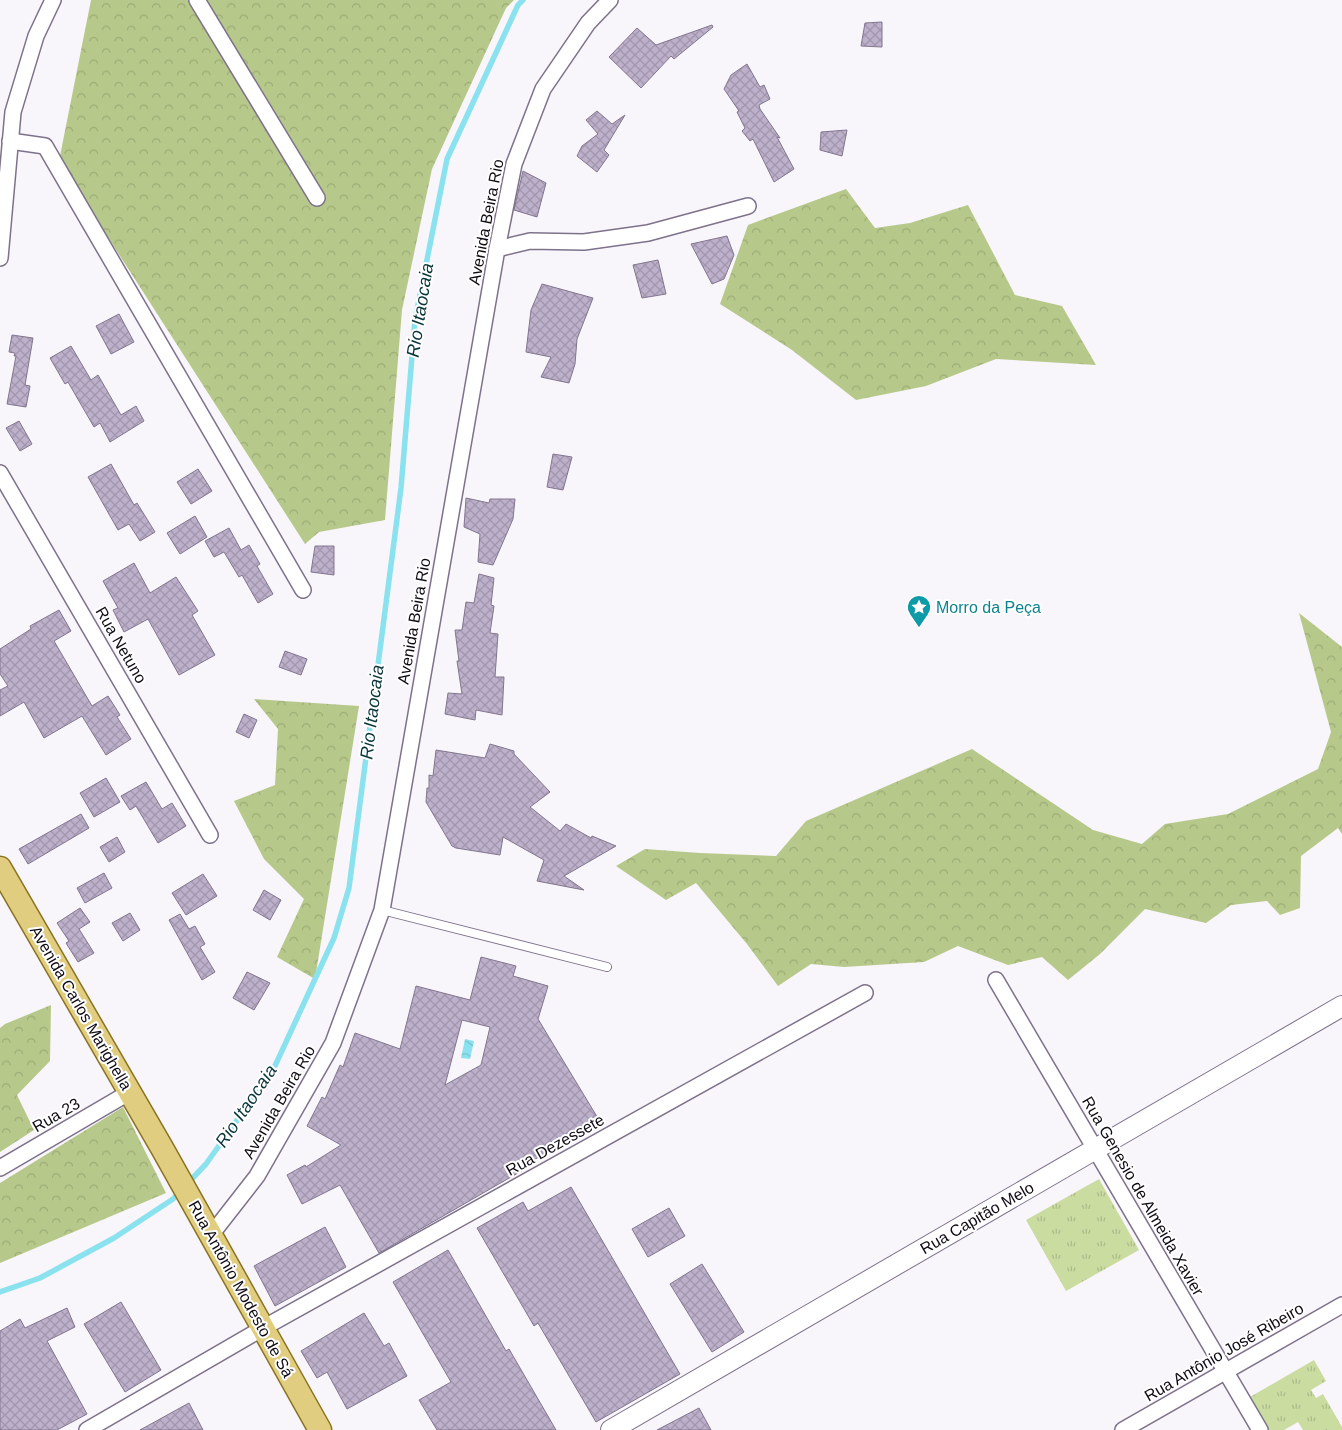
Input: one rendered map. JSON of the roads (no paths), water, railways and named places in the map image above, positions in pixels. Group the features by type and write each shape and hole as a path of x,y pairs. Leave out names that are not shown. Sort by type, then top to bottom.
{"main road":[{"name":"Avenida Carlos Marighella","path":"2,876 162,1148"},
{"name":"Rua Capitão Melo","path":"611,1430 1342,1006"},
{"name":"Rua Antônio Modesto de Sá","path":"162,1148 320,1430"}],"street":[{"path":"0,258 13,112 36,36 54,0"},
{"path":"197,0 317,198"},
{"name":"Avenida Beira Rio","path":"211,1235 256,1176 333,1043 382,910 497,248 514,164 543,89 588,23 610,0"},
{"path":"10,141 45,146 303,590"},
{"path":"497,248 530,241 584,242 648,233 748,206"},
{"name":"Rua Netuno","path":"0,473 210,836"},
{"name":"Rua Genesio de Almeida Xavier","path":"996,980 1260,1430"},
{"name":"Rua Dezessete","path":"87,1430 263,1328 864,993"},
{"name":"Rua 23","path":"0,1168 130,1092"},
{"name":"Rua Antônio José Ribeiro","path":"1123,1430 1342,1304"}],"lane":[{"path":"382,910 607,967"}],"water":[{"path":"465,1039 474,1041 470,1059 461,1058"}],"waterway":[{"name":"Rio Itaocaia","path":"188,1183 206,1164 274,1068 334,938 349,888 401,488 415,320 447,159 518,5 523,0"},
{"name":"Rio Itaocaia","path":"0,1292 40,1278 114,1238 173,1199 180,1191"}],"place":[{"name":"Morro da Peça","path":"919,628"}]}
